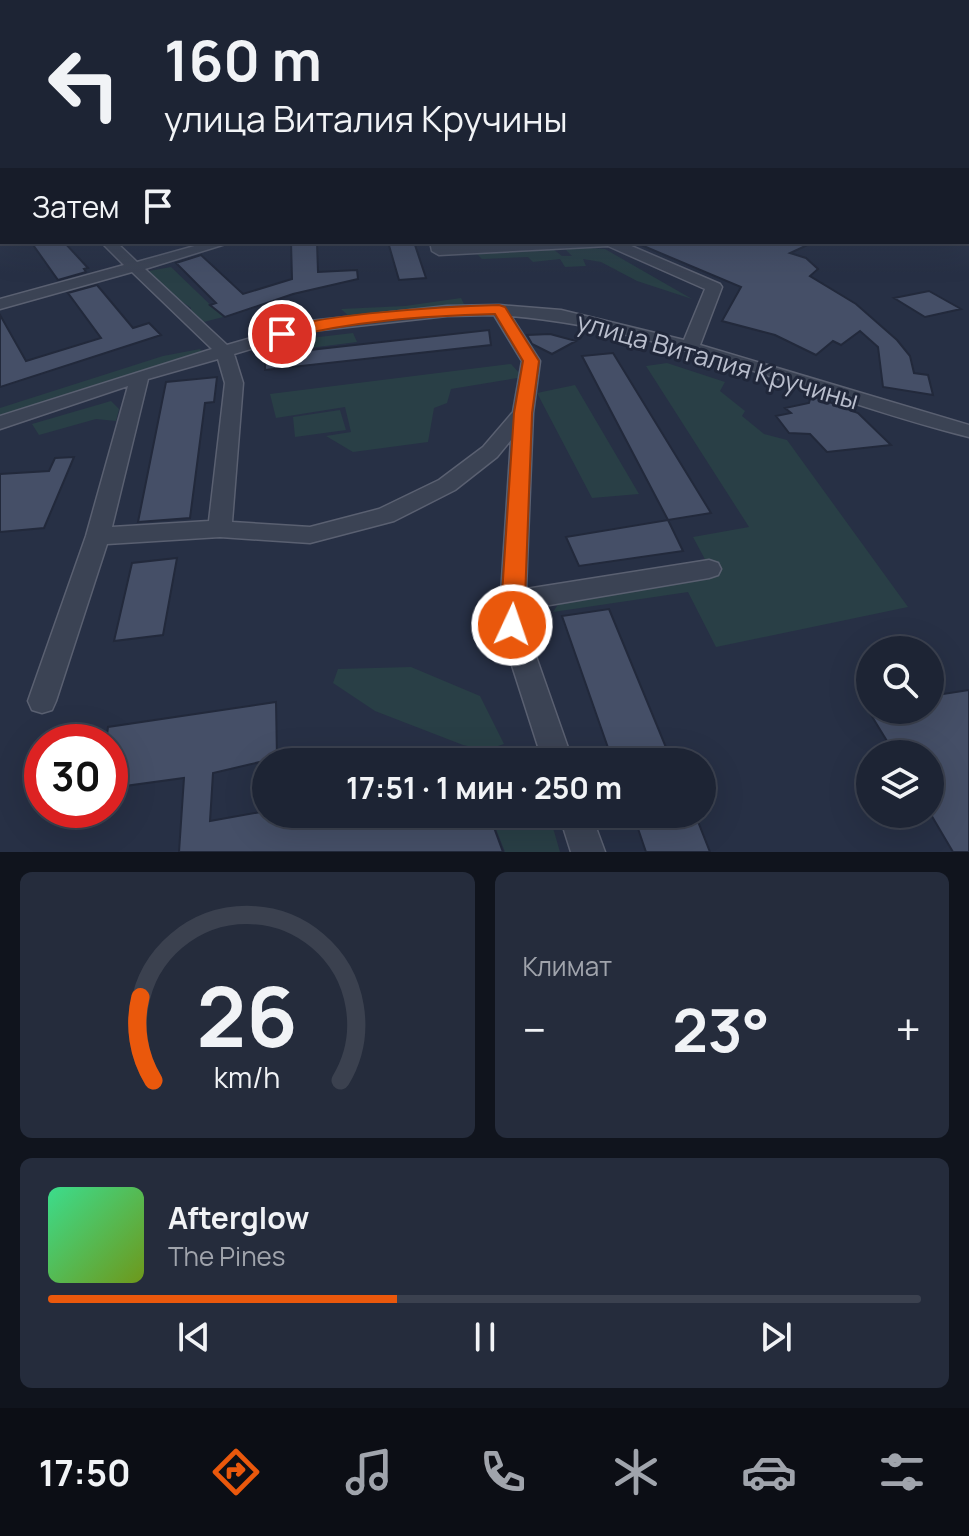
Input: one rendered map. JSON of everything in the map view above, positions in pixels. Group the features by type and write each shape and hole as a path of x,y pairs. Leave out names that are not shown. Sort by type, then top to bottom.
{"street":[{"path":"110,244 224,351 234,383 220,529"},
{"path":"0,304 218,244"},
{"path":"437,244 439,251 575,244"},
{"path":"512,244 522,247"},
{"path":"615,244 714,287 690,347"},
{"path":"499,310 531,361 523,413 512,625 553,748"},
{"name":"улица Виталия Кручины","path":"0,423 140,376 310,326 447,311 499,310 561,315 690,347 913,417 969,431"},
{"path":"42,701 98,536 140,376"},
{"path":"98,536 220,529 310,535 386,515 447,485 490,452 523,413"},
{"path":"514,601 709,569"},
{"path":"580,828 588,852"}],"shaded area":[{"path":"562,246 605,249 692,299 637,281 601,262 583,259 586,266 565,267 560,259 533,262 528,257 482,259 476,253 553,249 562,256 572,256"},
{"path":"171,267 223,317 200,323 191,313 191,308 151,280 149,271"},
{"path":"461,298 466,308 351,318 341,309 405,306"},
{"path":"353,333 357,342 269,353 268,343"},
{"path":"200,349 205,354 0,421 0,408 163,356"},
{"path":"667,363 725,382 720,391 745,411 742,416 764,434 787,440 908,607 716,647 688,592 553,612 569,588 708,565 693,537 749,527 646,366"},
{"path":"511,364 523,377 451,389 447,403 434,408 428,442 353,452 326,436 351,432 345,407 276,418 270,394"},
{"path":"575,385 639,494 592,498 537,393"},
{"path":"111,401 119,409 116,421 96,419 39,435 32,424"},
{"path":"340,410 346,430 295,437 293,417"},
{"path":"411,667 480,696 504,744 492,748 463,745 375,711 333,683 338,669"},
{"path":"496,828 553,828 560,852 505,852"}],"building":[{"path":"32,244 66,244 88,268 84,269 86,272 58,280"},
{"path":"291,244 317,244 318,272 357,270 358,279 293,294 225,317 210,305 216,303 176,263 201,255 243,294 292,279"},
{"path":"389,244 415,244 426,278 399,280"},
{"path":"639,244 810,244 790,253 806,258 818,269 810,276 856,304 897,340 910,356 914,373 928,375 933,395 883,387 878,347 860,331 841,345 833,341 816,355 775,335 722,321 741,287"},
{"path":"97,285 133,328 149,323 161,335 0,387 0,315 26,361 101,338 68,293"},
{"path":"929,291 961,309 925,317 894,298"},
{"path":"489,330 491,345 265,370 265,355"},
{"path":"550,334 576,341 552,354 532,344 527,335"},
{"path":"613,353 711,513 668,520 582,356"},
{"path":"217,377 214,402 205,403 190,518 138,522 166,382"},
{"path":"811,395 858,413 891,445 827,452 810,434 789,433 776,416 791,413 785,408 809,403"},
{"path":"74,457 44,528 0,532 0,474 49,471 55,458"},
{"path":"668,520 683,551 579,566 566,537"},
{"path":"177,558 163,635 114,641 132,563"},
{"path":"609,609 666,748 608,748 562,616"},
{"path":"969,690 969,852 953,852 939,828 944,828 944,740 886,740 877,724 944,724 944,694"},
{"path":"276,702 277,748 252,748 252,764 213,773 210,821 252,814 252,828 494,828 503,852 179,852 184,778 128,786 128,724"},
{"path":"638,828 701,828 710,852 646,852"}],"route":[{"path":"282,334 310,326 447,311 499,310 531,361 523,413 512,625"}]}
